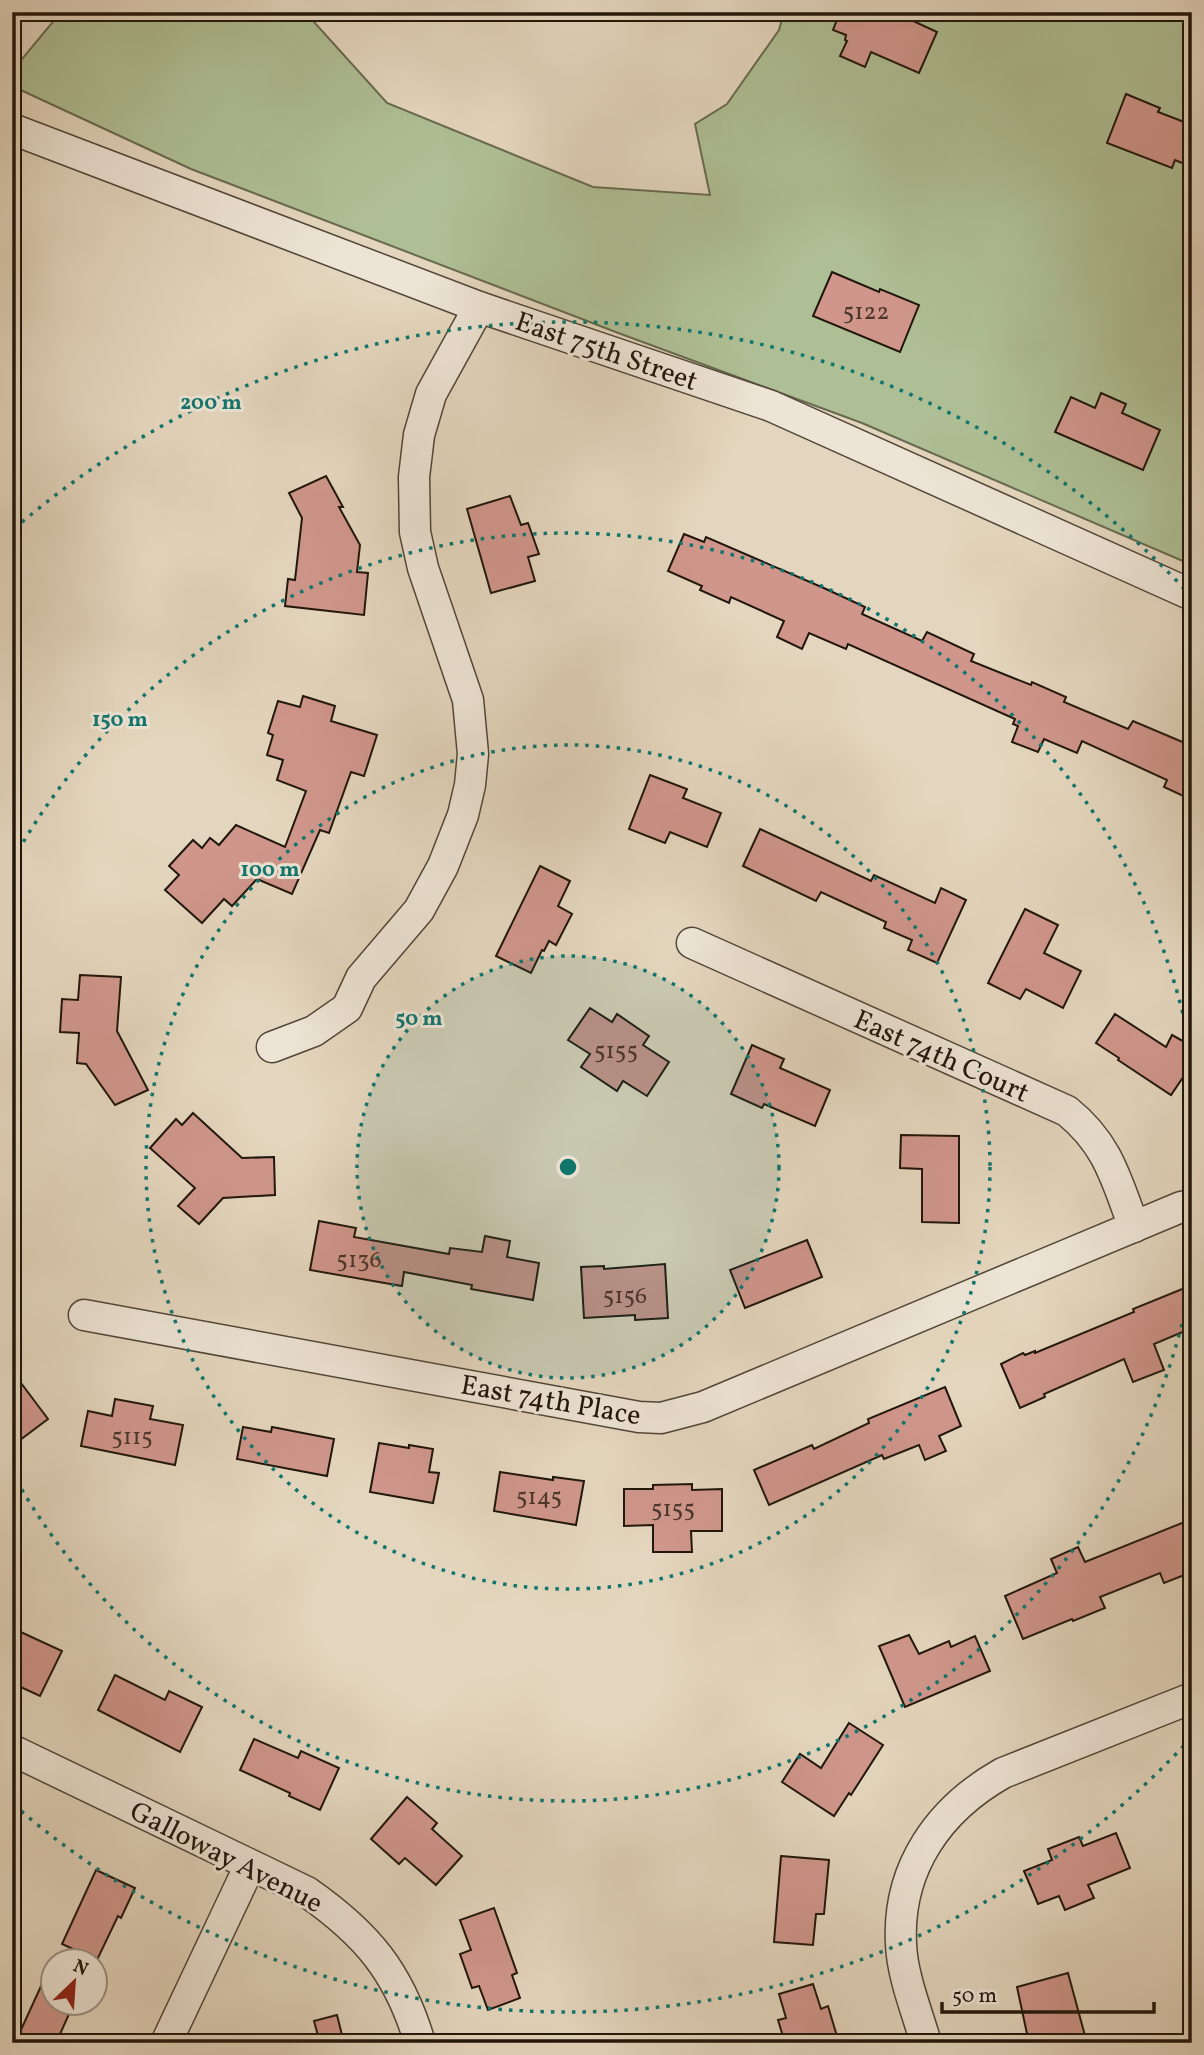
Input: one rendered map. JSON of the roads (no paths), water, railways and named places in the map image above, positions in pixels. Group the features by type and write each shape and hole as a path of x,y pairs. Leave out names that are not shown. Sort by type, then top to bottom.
{"street":[{"name":"East 75th Street","path":"12,130 479,307 771,406 1192,595"},
{"path":"272,1047 314,1031 347,1008 361,978 419,910 460,827 470,785 473,754 468,700 460,670 429,587 417,541 414,466 421,426 431,394 479,307"},
{"name":"East 74th Court","path":"692,943 1067,1111 1081,1123 1105,1152 1134,1227"},
{"name":"East 74th Place","path":"84,1315 639,1417 661,1418 703,1407 1192,1205"},
{"path":"926,2043 903,1957 901,1931 904,1904 914,1867 942,1821 960,1802 1003,1773 1192,1698"},
{"name":"Galloway Avenue","path":"12,1750 307,1892 340,1915 369,1943 392,1975 410,2012 420,2043"},
{"path":"166,2043 250,1865"}]}
